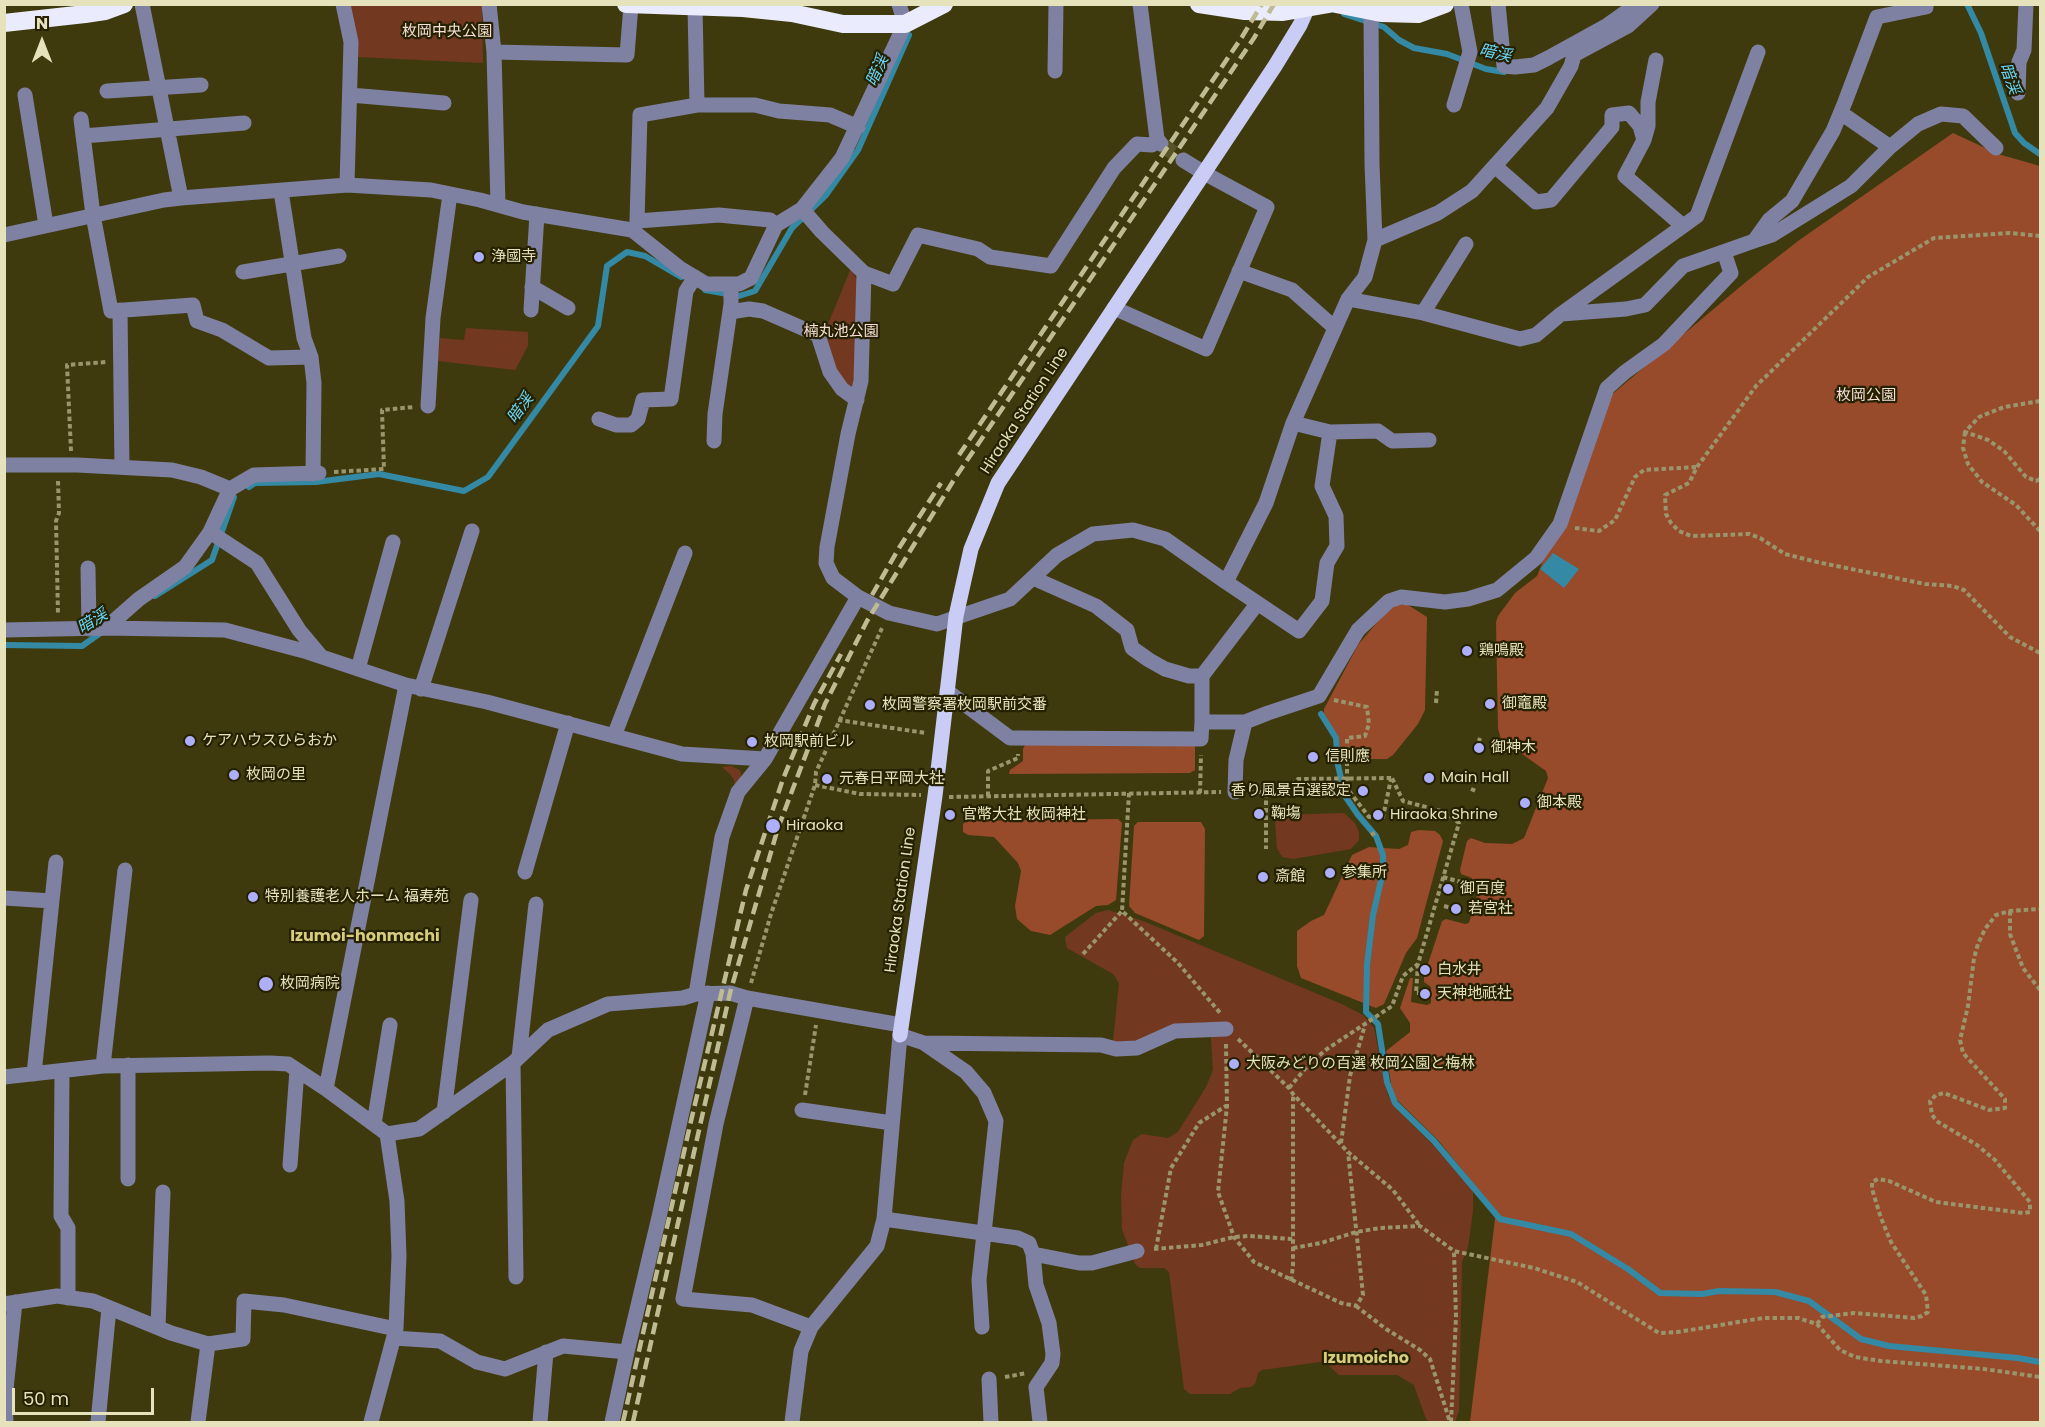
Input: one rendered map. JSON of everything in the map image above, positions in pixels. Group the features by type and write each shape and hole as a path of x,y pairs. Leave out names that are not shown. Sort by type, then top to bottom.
{"highway":[{"path":"4,23 105,11 124,4"},
{"path":"626,4 822,12 843,24 904,24 944,4"},
{"path":"1199,4 1245,11 1274,12 1329,4"},
{"path":"1336,4 1371,18 1418,14 1445,4"}],"main road":[{"name":"Hiraoka Station Line","path":"900,1030 935,796 956,616 971,549 998,483 1275,66 1300,25 1308,6"}],"street":[{"path":"142,4 181,198"},
{"path":"343,4 351,42 347,185"},
{"path":"489,4 494,52 498,205"},
{"path":"714,441 731,298 739,284 751,278 776,225 803,209 842,158 904,24 899,4"},
{"path":"1055,71 1056,4"},
{"path":"803,209 864,273 893,284 918,235 978,249 990,258 1051,266 1114,168 1137,144 1152,145 1159,141 1140,4"},
{"path":"1454,105 1468,58 1461,4"},
{"path":"1498,4 1504,66 1515,67 1534,65 1606,26 1630,9 1641,8"},
{"path":"1754,241 1769,220 1792,201 1833,131 1876,17 1926,7 1926,4"},
{"path":"2018,93 2019,62 2024,50 2026,4"},
{"path":"494,52 627,55 631,5"},
{"path":"689,6 697,105"},
{"path":"1375,240 1438,213 1472,191 1547,108 1571,66 1574,55 1628,26 1641,8"},
{"path":"1226,582 1266,503 1293,423 1348,299 1365,278 1375,240 1371,18"},
{"path":"1348,299 1423,313 1520,339 1536,335 1561,314 1697,216 1758,52"},
{"path":"1656,60 1648,102 1648,126 1644,140 1625,176 1683,226"},
{"path":"107,91 201,85"},
{"path":"25,95 46,225"},
{"path":"350,95 444,104"},
{"path":"857,400 842,389 830,372 818,335 763,311 749,309 706,284 691,283 634,226 640,115 697,105 755,105 779,111 830,115 858,127"},
{"path":"1496,167 1536,202 1551,200 1612,127 1612,115 1629,113 1640,126 1644,140"},
{"path":"1841,113 1890,147"},
{"path":"1561,314 1626,309 1645,305 1683,266 1772,235 1807,211 1851,186 1890,147 1918,124 1941,114 1963,116 1996,147"},
{"path":"81,119 93,215 111,311 193,305 197,321 222,330 269,358 311,357"},
{"path":"83,136 244,123"},
{"path":"1114,308 1206,349 1267,207 1183,160"},
{"path":"4,235 164,200 347,185 431,190 537,214 634,226 719,215 770,220 776,225"},
{"path":"106,628 139,599 186,567 211,533 230,489 254,475 316,474 314,383 311,357 304,338 281,191"},
{"path":"428,406 434,318 450,194"},
{"path":"531,310 537,214"},
{"path":"1423,313 1466,244"},
{"path":"1202,722 1245,722 1319,696 1358,630 1389,601 1401,597 1445,602 1468,599 1497,590 1536,558 1560,524 1606,388 1664,344 1731,273 1724,252"},
{"path":"243,272 339,256"},
{"path":"1239,272 1292,290 1335,328"},
{"path":"864,273 861,381 827,547 826,563 833,578 858,597 889,613 937,624 1010,599 1058,555 1093,534 1133,530 1165,539 1299,631 1322,601 1327,563 1337,546 1336,516 1322,486 1329,432"},
{"path":"599,419 616,425 631,425 639,419 643,400 672,399 691,283"},
{"path":"532,287 568,308"},
{"path":"120,310 122,467"},
{"path":"1293,423 1329,432 1378,430 1392,441 1429,440"},
{"path":"4,465 172,470 201,477 230,489"},
{"path":"421,688 472,531"},
{"path":"211,533 257,563 299,630 321,656"},
{"path":"358,669 393,542"},
{"path":"614,736 685,553"},
{"path":"88,568 89,629"},
{"path":"1033,578 1096,606 1127,630 1132,648 1149,660 1165,669 1189,676 1202,676"},
{"path":"612,1422 659,1218 702,994 722,837 738,792 765,759 858,597"},
{"path":"947,691 1010,738 1201,739 1202,676 1257,604"},
{"path":"4,630 106,628 225,630 321,656 406,685 487,702 682,753 765,759"},
{"path":"326,1089 406,685"},
{"path":"1235,792 1236,760 1245,722"},
{"path":"525,872 567,723"},
{"path":"34,1074 56,862"},
{"path":"103,1066 125,870"},
{"path":"4,898 52,901"},
{"path":"444,1112 471,900"},
{"path":"516,1277 516,1060 536,904"},
{"path":"387,1134 419,1129 516,1060 548,1030 608,1004 730,993 900,1030 924,1043 966,1072 984,1093 996,1121 979,1280 982,1327"},
{"path":"747,998 716,1124 683,1299 752,1305 811,1327"},
{"path":"374,1124 390,1025"},
{"path":"924,1043 1101,1045 1116,1049 1137,1048 1175,1031 1226,1029"},
{"path":"792,1422 801,1351 811,1327 877,1246 884,1219 900,1030"},
{"path":"4,1077 103,1066 288,1064 387,1134 397,1201 399,1256 395,1334 371,1422"},
{"path":"128,1065 128,1179"},
{"path":"290,1165 297,1070"},
{"path":"62,1071 61,1216 68,1228 68,1298"},
{"path":"802,1110 892,1123"},
{"path":"158,1328 163,1191"},
{"path":"884,1219 1018,1238 1029,1243 1033,1254 1036,1285 1049,1323 1053,1354 1052,1363 1036,1387 1040,1422"},
{"path":"1033,1254 1079,1263 1092,1263 1137,1251"},
{"path":"6,1422 10,1303 57,1296 93,1301 158,1328 208,1344 243,1339 244,1301 284,1305 395,1334 440,1341 477,1362 505,1369 562,1346 627,1352"},
{"path":"98,1422 108,1308"},
{"path":"198,1422 208,1344"},
{"path":"540,1422 546,1352"},
{"path":"989,1379 991,1422"}],"path":[{"path":"2040,236 2010,233 1934,238 1868,278 1756,386 1697,467 1689,483 1665,495 1666,514 1678,531 1691,536 1749,534 1785,554 1925,584 1965,590 2010,637 2040,653"},
{"path":"59,629 56,520 59,513 64,465 67,365 121,361"},
{"path":"2040,400 2004,407 1979,417 1965,432 1963,448 1968,464 1982,482 2016,505 2040,531"},
{"path":"316,474 384,469 382,410 428,406"},
{"path":"1965,432 1988,440 2004,452 2026,477 2036,481 2040,479"},
{"path":"1560,524 1583,530 1599,531 1615,520 1635,477 1644,470 1697,467"},
{"path":"747,998 771,914 815,785 816,772 889,613"},
{"path":"1436,704 1437,690"},
{"path":"1319,696 1367,707 1368,724 1365,736 1347,738 1347,778 1349,791 1369,817 1383,817 1392,778"},
{"path":"838,720 941,735"},
{"path":"1200,793 1201,739"},
{"path":"988,796 988,771 1018,758"},
{"path":"935,796 1283,792 1298,780 1392,778"},
{"path":"1392,778 1403,801 1445,812 1459,823 1418,964 1416,993 1420,993"},
{"path":"815,785 860,794 908,795"},
{"path":"1266,792 1266,849"},
{"path":"1083,954 1122,911 1129,793"},
{"path":"1371,835 1376,832"},
{"path":"1443,878 1461,882"},
{"path":"1444,906 1451,909"},
{"path":"1816,1324 1822,1317 1854,1313 1914,1318 1928,1312 1926,1295 1891,1242 1881,1218 1872,1182 1878,1179 1888,1181 1922,1198 1936,1202 2030,1212 2030,1202 2026,1196 1995,1160 1977,1145 1938,1122 1932,1115 1930,1101 1936,1095 1944,1093 1989,1110 2005,1108 2005,1099 1963,1053 1960,1040 1978,944 1985,929 1996,915 2010,911 2040,909"},
{"path":"1122,911 1178,963 1221,1015 1226,1029 1227,1106 1218,1192 1234,1237 1254,1262 1341,1303 1356,1306 1386,1329 1420,1350 1430,1359 1450,1422"},
{"path":"2010,911 2010,933 2023,968 2040,990"},
{"path":"1289,1088 1327,1049 1392,1006 1403,976 1418,964"},
{"path":"802,1110 818,1011"},
{"path":"1341,1144 1350,1076 1366,1024"},
{"path":"1226,1029 1289,1088 1348,1152 1393,1190 1420,1226 1454,1251 1534,1268 1577,1282 1659,1333 1776,1316 1798,1318 1816,1324 1840,1350 1855,1357 1984,1369 2040,1377"},
{"path":"1291,1281 1293,1094"},
{"path":"1156,1249 1171,1168 1199,1123 1227,1106"},
{"path":"1348,1152 1363,1295 1356,1306"},
{"path":"1293,1248 1321,1244 1356,1232 1420,1226"},
{"path":"1137,1251 1202,1245 1234,1237 1293,1239"},
{"path":"1450,1422 1456,1317 1454,1251"},
{"path":"989,1379 1048,1369"}],"green space":[{"name":"枚岡中央公園","path":"349,5 482,5 483,63 357,57"},
{"name":"枚岡公園","path":"1953,133 1998,154 2040,166 2040,1422 1470,1422 1496,1211 1438,1140 1395,1098 1386,1051 1410,1032 1410,1023 1400,1008 1410,978 1413,978 1411,1002 1427,1005 1431,1003 1431,987 1424,982 1424,976 1442,921 1446,919 1469,923 1477,896 1472,878 1461,874 1460,870 1467,841 1471,838 1485,843 1512,844 1524,838 1548,778 1546,771 1501,739 1498,729 1496,622 1498,616 1515,593 1537,576 1610,396 1798,241"},
{"name":"楠丸池公園","path":"851,268 858,283 855,393 839,379 828,354 826,329"},
{"path":"466,328 528,332 528,346 515,370 438,361 440,338 464,340"},
{"path":"1397,605 1408,605 1427,617 1425,710 1418,724 1393,755 1387,759 1343,759 1340,757 1339,739 1324,714 1324,709 1358,645 1385,613"},
{"path":"1192,743 1195,747 1195,770 1190,773 1009,774 1010,770 1023,761 1025,745"},
{"path":"731,766 740,770 741,774 741,781 735,788 734,780 722,767"},
{"path":"1344,813 1355,823 1359,832 1359,840 1351,849 1293,859 1282,857 1277,848 1275,822 1279,815"},
{"path":"1118,819 1122,823 1116,900 1108,905 1096,906 1050,935 1031,931 1017,919 1015,906 1021,871 1018,863 994,837 968,835 963,832 963,824 966,821"},
{"path":"1138,822 1201,822 1205,829 1204,936 1199,940 1135,913 1129,906 1134,826"},
{"path":"1435,831 1443,841 1417,938 1406,953 1384,1004 1376,1008 1301,978 1297,966 1297,931 1324,915 1352,855 1369,847 1399,849 1408,845 1411,832"},
{"path":"1108,910 1143,921 1344,1005 1363,1015 1374,1028 1388,1096 1398,1110 1473,1190 1473,1211 1468,1247 1462,1262 1459,1411 1455,1422 1429,1422 1414,1385 1397,1375 1339,1375 1327,1364 1320,1362 1262,1370 1251,1387 1240,1388 1230,1394 1190,1394 1184,1389 1169,1272 1164,1268 1140,1268 1135,1264 1122,1229 1121,1196 1124,1163 1133,1140 1142,1134 1168,1138 1178,1132 1206,1087 1213,1070 1210,1024 1206,1022 1179,1026 1135,1043 1113,1042 1119,983 1113,974 1067,948 1065,937 1096,913"}],"water":[{"path":"1553,553 1579,569 1564,588 1540,569"}],"waterway":[{"name":"暗渓","path":"1967,4 1981,33 2015,133 2024,143 2040,154"},
{"name":"暗渓","path":"1344,14 1384,27 1399,40 1414,48 1447,54 1486,69 1504,72"},
{"name":"暗渓","path":"705,290 739,296 755,291 792,228 826,195 858,150 909,35"},
{"name":"暗渓","path":"249,487 255,483 316,482 379,474 464,491 488,477 598,326 607,266 627,252 645,256 681,277"},
{"name":"暗渓","path":"155,596 212,560 234,497"},
{"name":"暗渓","path":"4,645 82,646 102,632"},
{"path":"1321,714 1336,738 1338,765 1345,796 1376,836 1383,855 1383,872 1373,915 1367,965 1366,1012 1378,1024 1387,1082 1395,1103 1434,1141 1500,1219 1571,1234 1628,1269 1660,1293 1775,1292 1809,1301 1861,1339 1889,1346 2040,1362"}],"tunnel":[{"path":"1161,144 1183,160"}],"railway":[{"path":"959,455 1242,37 1262,4"},
{"path":"633,1422 730,993 778,828 825,704 867,621 955,478 1254,38 1274,4"},
{"path":"872,595 941,483"},
{"path":"623,1422 746,890 783,779 814,704 841,654"}],"place":[{"name":"浄國寺","path":"479,257"},
{"name":"鶏鳴殿","path":"1467,651"},
{"name":"御竈殿","path":"1490,704"},
{"name":"枚岡警察署枚岡駅前交番","path":"870,705"},
{"name":"ケアハウスひらおか","path":"190,741"},
{"name":"枚岡駅前ビル","path":"752,742"},
{"name":"御神木","path":"1479,748"},
{"name":"信則應","path":"1313,757"},
{"name":"枚岡の里","path":"234,775"},
{"name":"Main Hall","path":"1429,778"},
{"name":"元春日平岡大社","path":"827,779"},
{"name":"香り風景百選認定","path":"1363,791"},
{"name":"御本殿","path":"1525,803"},
{"name":"鞠塲","path":"1259,814"},
{"name":"官幣大社 枚岡神社","path":"950,815"},
{"name":"Hiraoka Shrine","path":"1378,815"},
{"name":"Hiraoka","path":"773,826"},
{"name":"参集所","path":"1330,873"},
{"name":"斎館","path":"1263,877"},
{"name":"御百度","path":"1448,889"},
{"name":"特別養護老人ホーム 福寿苑","path":"253,897"},
{"name":"若宮社","path":"1456,909"},
{"name":"白水井","path":"1425,970"},
{"name":"枚岡病院","path":"266,984"},
{"name":"天神地祇社","path":"1425,994"},
{"name":"大阪みどりの百選 枚岡公園と梅林","path":"1234,1064"}],"district":[{"name":"Izumoi-honmachi","path":"365,937"},
{"name":"Izumoicho","path":"1366,1359"}]}
